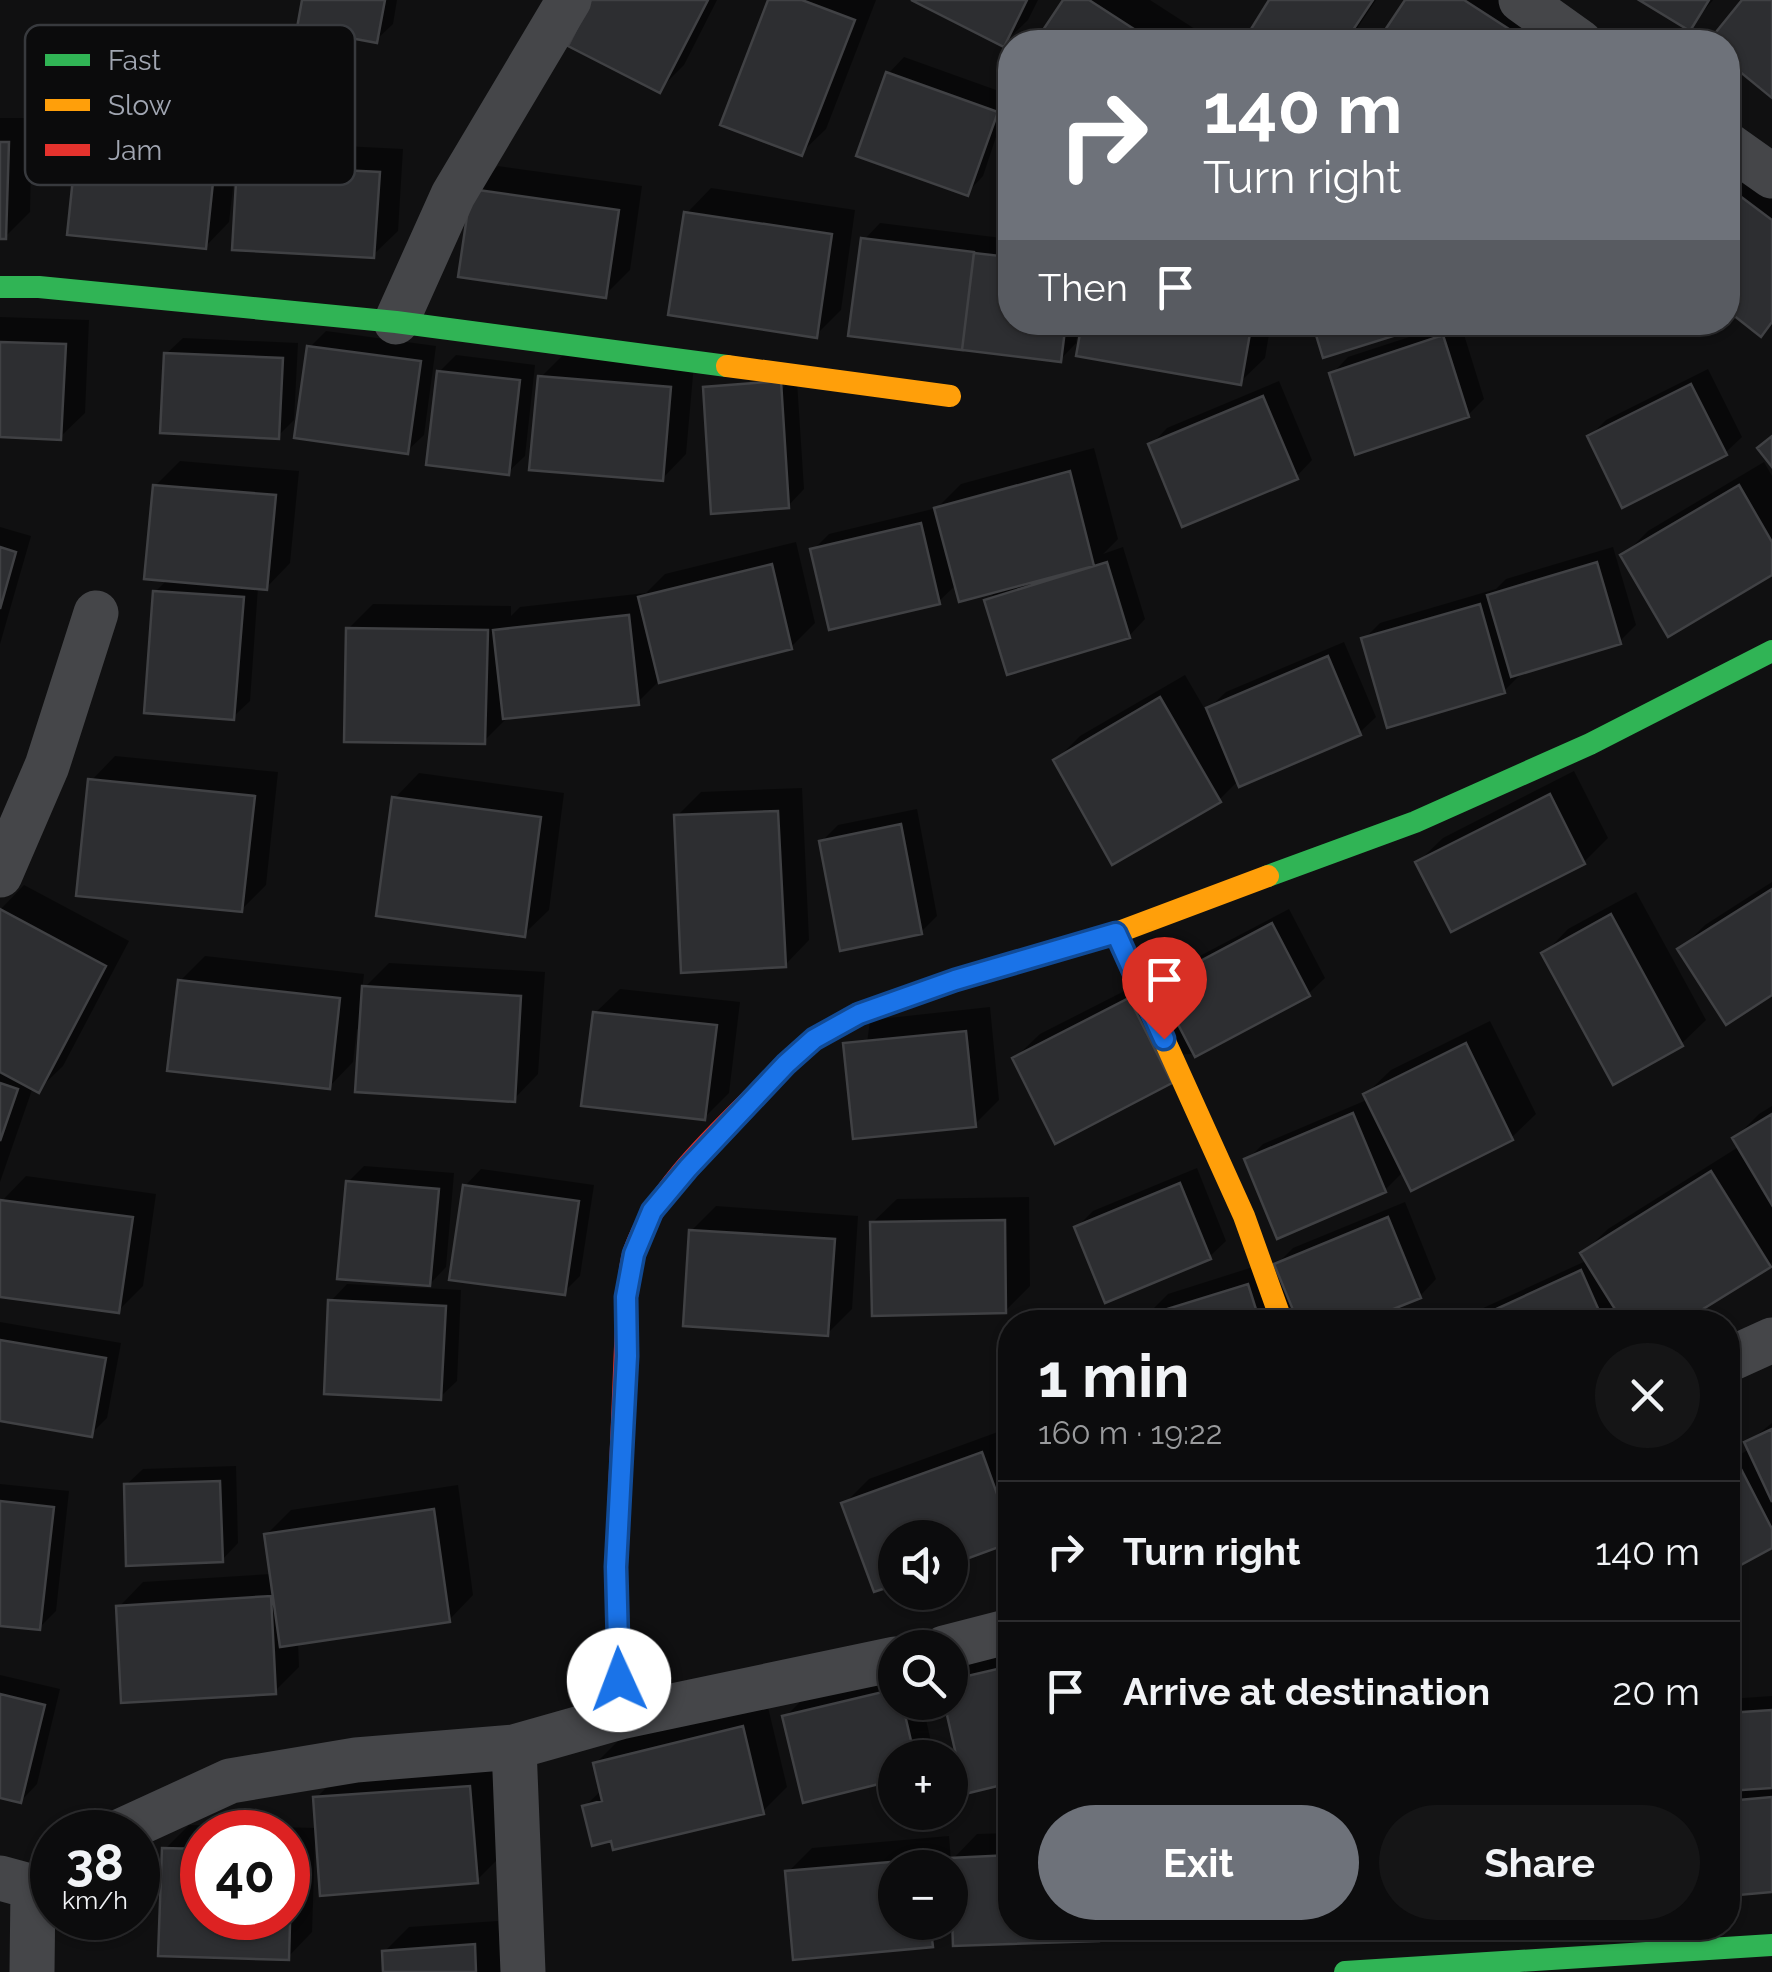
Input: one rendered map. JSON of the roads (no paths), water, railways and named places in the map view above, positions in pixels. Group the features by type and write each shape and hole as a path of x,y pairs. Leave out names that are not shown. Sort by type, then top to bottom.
{"street":[{"path":"396,322 454,195 569,0"},
{"path":"1520,0 1563,30"},
{"path":"1740,154 1772,176"},
{"path":"0,288 39,287 396,322 950,396"},
{"path":"0,875 47,766 96,613"},
{"path":"620,1717 616,1567 627,1356 626,1297 634,1254 652,1211 786,1064 814,1039 859,1014 955,980 1116,933 1415,822 1590,744 1772,651"},
{"path":"1116,933 1244,1216 1278,1310"},
{"path":"1740,1355 1772,1340"},
{"path":"968,1642 998,1635"},
{"path":"160,1813 230,1781 356,1760 514,1748 620,1717 878,1664"},
{"path":"514,1748 523,1972"},
{"path":"0,1918 28,1880"},
{"path":"28,1880 32,1972"},
{"path":"1345,1972 1772,1945"}]}
